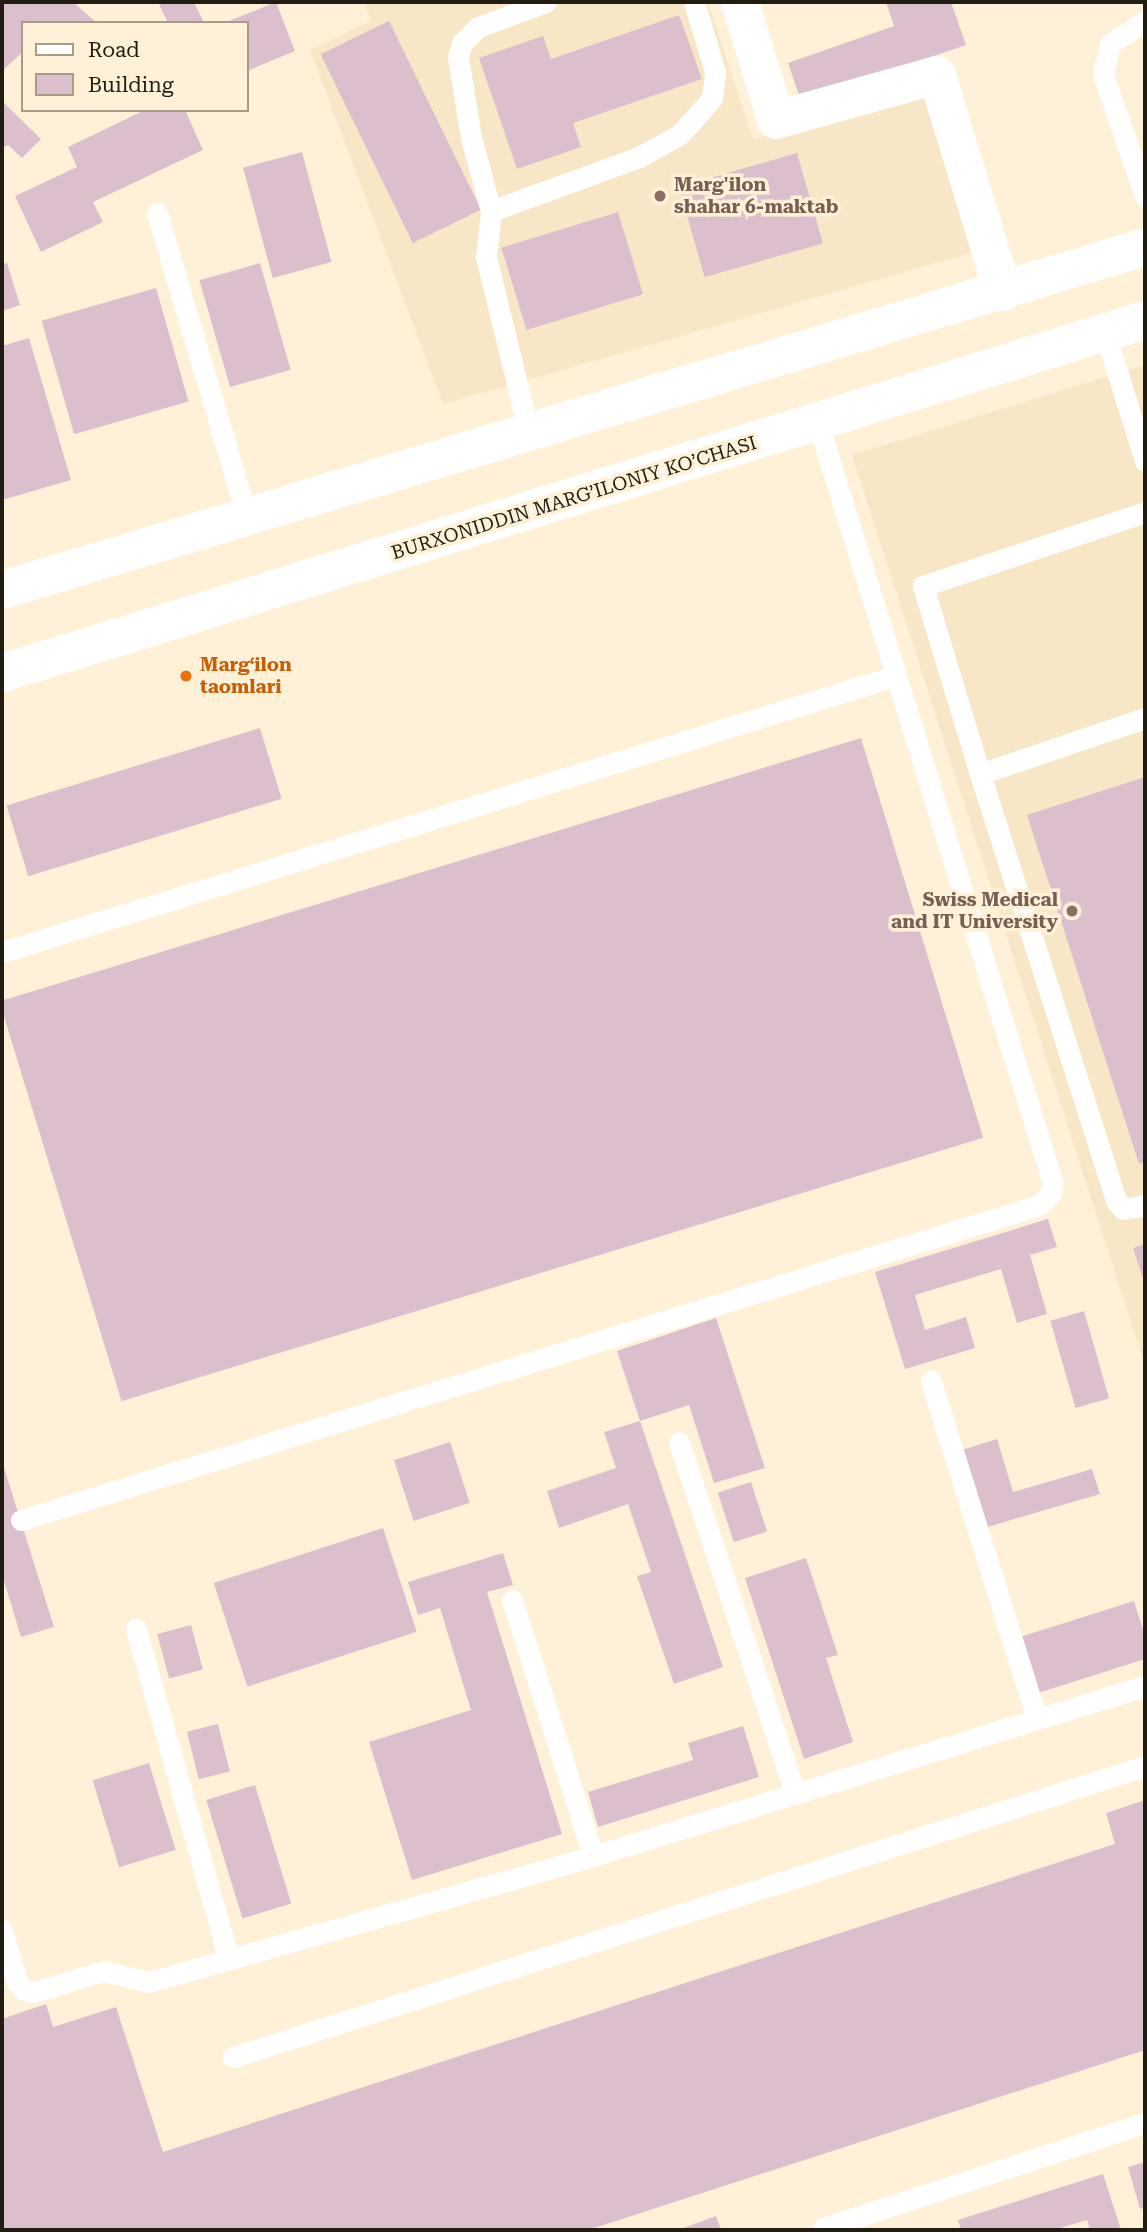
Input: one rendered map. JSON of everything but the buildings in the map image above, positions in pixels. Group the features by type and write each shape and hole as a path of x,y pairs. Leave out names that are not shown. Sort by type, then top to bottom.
{"main road":[{"path":"740,2 776,120 937,75 1003,292"},
{"path":"2,590 1003,292 1145,247"},
{"name":"BURXONIDDIN MARG’ILONIY KO’CHASI","path":"2,673 1145,320"}],"lane":[{"path":"529,433 485,257 491,211 471,138 458,57 462,43 478,27 546,2"},
{"path":"491,211 639,157 661,147 693,120 712,99 715,72 694,2"},
{"path":"1145,21 1110,44 1103,74 1145,196"},
{"path":"157,213 247,517"},
{"path":"1105,334 1145,461"},
{"path":"21,1520 1045,1200 1053,1184 818,423"},
{"path":"1145,512 923,586 980,774 1117,1202 1123,1209 1145,1205"},
{"path":"2,952 895,676"},
{"path":"980,774 1145,718"},
{"path":"931,1381 1037,1719"},
{"path":"679,1442 795,1793"},
{"path":"512,1600 593,1856"},
{"path":"136,1629 229,1959"},
{"path":"2,1930 17,1982 33,1992 104,1971 149,1982 593,1856 1145,1686"},
{"path":"233,2057 1145,1766"},
{"path":"823,2228 1145,2123"}],"shaded area":[{"name":"Marg'ilon shahar 6-maktab","path":"373,2 708,2 753,139 926,89 971,253 443,404 310,50 371,21 365,5"},
{"name":"Swiss Medical and IT University","path":"1145,365 1145,1366 852,455"}],"place":[{"name":"Marg'ilon shahar 6-maktab","path":"660,196"},
{"name":"Margʻilon taomlari","path":"186,676"},
{"name":"Swiss Medical and IT University","path":"1072,911"}]}
